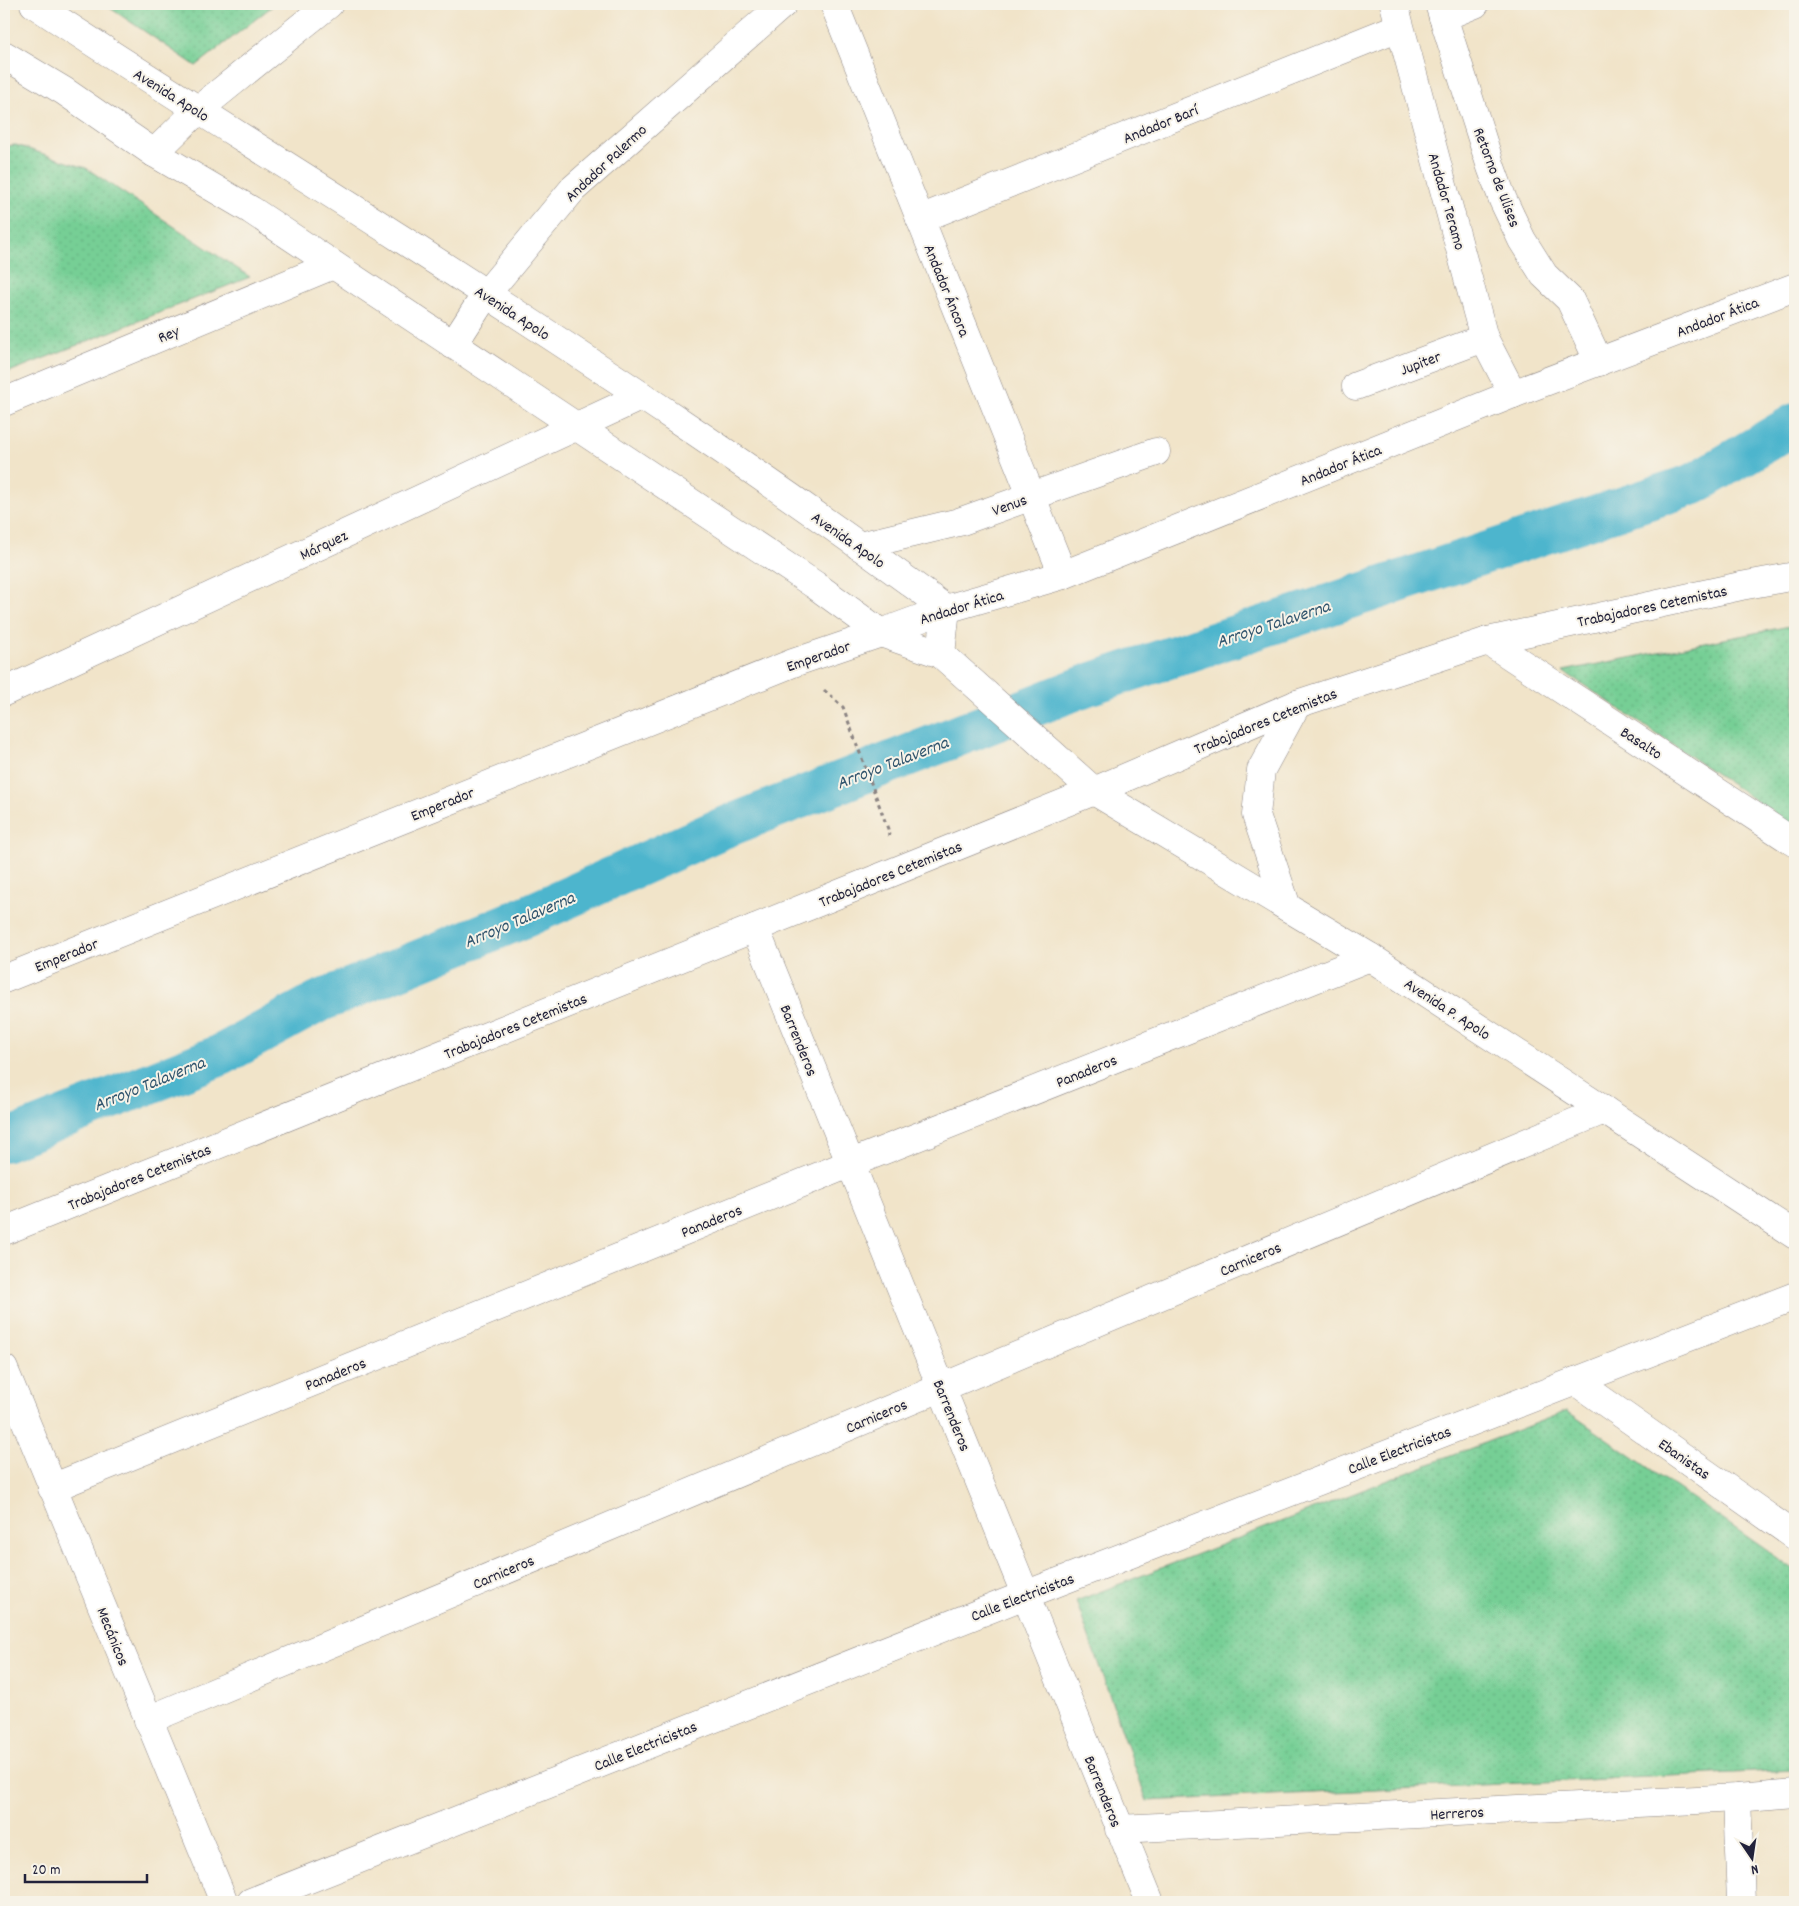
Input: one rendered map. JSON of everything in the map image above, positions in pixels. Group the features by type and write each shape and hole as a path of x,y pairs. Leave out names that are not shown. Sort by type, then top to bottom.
{"street":[{"name":"Avenida Apolo","path":"34,4 642,396 860,546 946,609"},
{"path":"154,153 198,110 329,4"},
{"name":"Andador Palermo","path":"453,345 486,294 573,189 783,4"},
{"name":"Andador Áncora","path":"834,4 1063,575"},
{"path":"1441,10 1475,4"},
{"name":"Retorno de Ulises","path":"1441,10 1490,167 1503,200 1522,240 1544,275 1570,300 1599,362"},
{"name":"Andador Barí","path":"920,219 1396,16"},
{"name":"Andador Teramo","path":"1396,16 1460,243 1484,338 1513,394"},
{"path":"4,55 64,91 154,153 250,210 815,585 881,633 950,662 1094,791"},
{"name":"Rey","path":"4,402 332,265"},
{"name":"Andador Ática","path":"881,633 946,609 1063,575 1513,394 1795,287"},
{"name":"Jupiter","path":"1356,386 1484,338"},
{"name":"Márquez","path":"4,692 642,396"},
{"name":"Venus","path":"860,546 959,522 1156,452"},
{"name":"Trabajadores Cetemistas","path":"4,1231 1094,791 1297,704 1488,642 1741,586 1795,576"},
{"path":"946,609 950,662"},
{"name":"Emperador","path":"4,979 775,670 881,633"},
{"name":"Basalto","path":"1488,642 1795,844"},
{"path":"1287,907 1256,815 1261,770 1297,704"},
{"name":"Avenida P. Apolo","path":"1094,791 1370,957 1795,1235"},
{"name":"Barrenderos","path":"755,928 1150,1902"},
{"name":"Panaderos","path":"52,1488 850,1164 1370,957"},
{"name":"Carniceros","path":"148,1720 1604,1110"},
{"name":"Calle Electricistas","path":"251,1902 1024,1594 1795,1296"},
{"name":"Mecánicos","path":"4,1369 224,1902"},
{"name":"Ebanistas","path":"1575,1381 1795,1536"},
{"name":"Herreros","path":"1119,1829 1737,1798 1795,1793"},
{"path":"1737,1798 1742,1902"}],"path":[{"path":"843,707 888,829"}],"green space":[{"path":"104,4 275,4 196,66"},
{"path":"16,145 86,168 250,277 4,374 4,146"},
{"path":"1795,625 1795,827 1563,671"},
{"path":"1567,1411 1795,1570 1795,1770 1147,1801 1076,1601"}],"waterway":[{"name":"Arroyo Talaverna","path":"4,1141 221,1055 318,1002 518,920 718,830 1090,684 1694,484 1795,424"}]}
